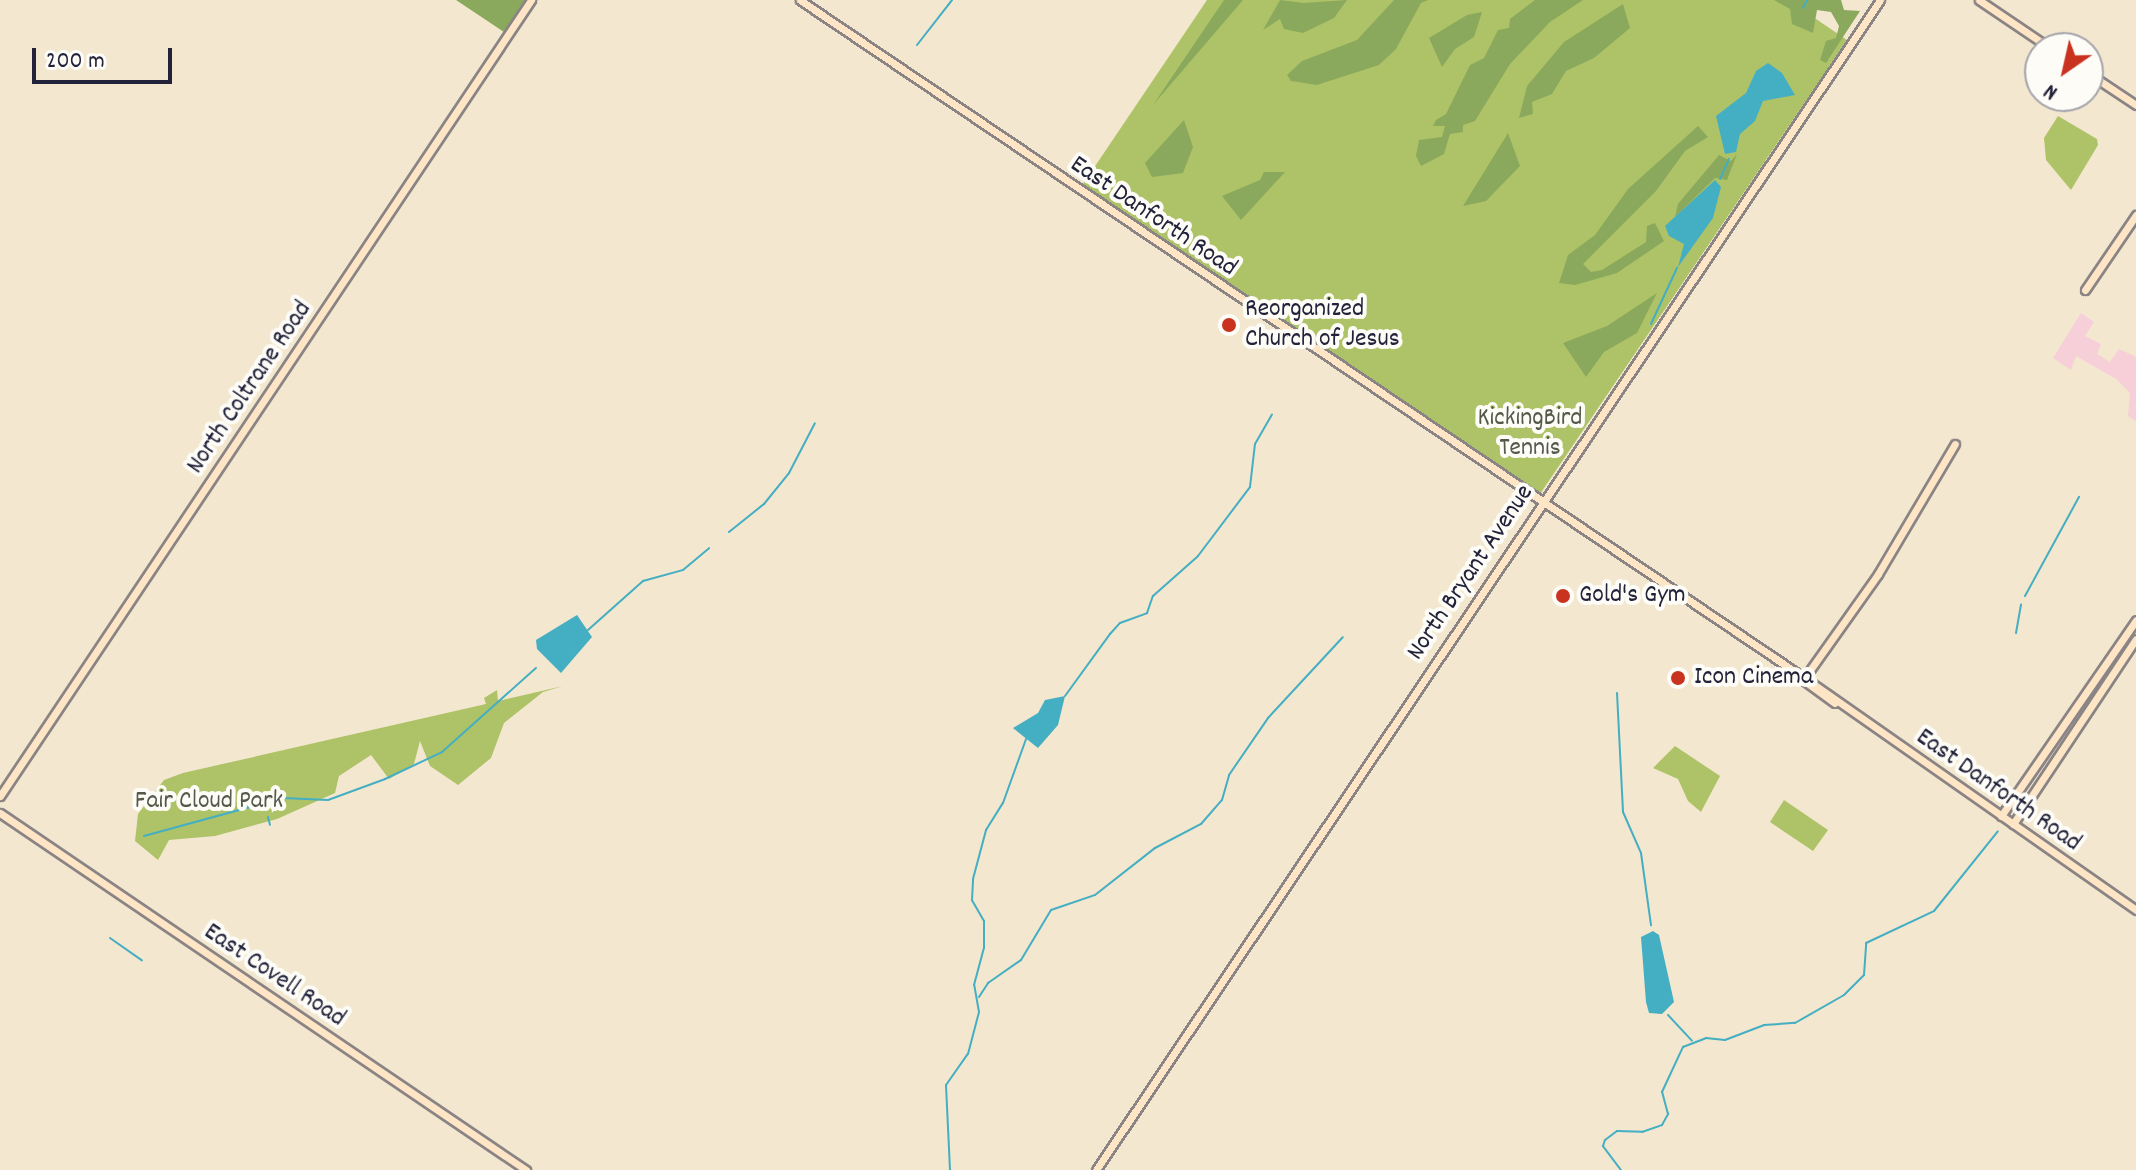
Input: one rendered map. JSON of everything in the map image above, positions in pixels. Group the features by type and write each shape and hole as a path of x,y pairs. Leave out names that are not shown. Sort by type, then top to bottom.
{"street":[{"name":"North Coltrane Road","path":"0,796 531,0"},
{"name":"East Danforth Road","path":"800,0 1803,680 2136,910"},
{"name":"North Bryant Avenue","path":"1096,1170 1880,0"},
{"path":"1979,0 2026,32"},
{"path":"2104,84 2136,105"},
{"path":"2085,290 2136,215"},
{"path":"1803,680 1878,574 1955,444"},
{"path":"2001,816 2136,620"},
{"path":"2013,824 2136,639"},
{"name":"East Covell Road","path":"0,813 526,1170"}],"shaded area":[{"path":"2081,313 2094,322 2085,336 2101,344 2097,354 2110,362 2119,349 2136,357 2136,421 2128,416 2130,393 2116,379 2076,356 2071,370 2053,358"}],"green space":[{"path":"456,0 525,0 504,32"},
{"name":"KickingBird Tennis","path":"1207,0 1788,0 1847,40 1540,494 1081,187"},
{"path":"1224,0 1243,0 1153,105"},
{"path":"1280,0 1304,3 1347,0 1334,18 1303,33 1284,29 1280,19 1263,30"},
{"path":"1394,0 1428,0 1421,3 1396,49 1379,65 1317,85 1291,81 1287,75 1302,61 1357,40"},
{"path":"1535,0 1583,0 1550,22 1510,64 1475,121 1463,125 1463,132 1450,134 1444,154 1421,166 1416,156 1419,140 1442,137 1445,126 1433,126 1446,114 1470,65 1484,58 1498,30 1509,28 1510,19"},
{"path":"1774,0 1841,0 1844,10 1860,11 1826,63 1820,60 1826,41 1836,38 1839,26 1831,12 1817,10 1813,33 1792,24 1790,9"},
{"path":"1623,4 1630,28 1594,58 1566,71 1552,94 1532,102 1533,114 1519,118 1527,86 1564,42"},
{"path":"1482,12 1474,37 1455,49 1442,67 1429,38 1467,15"},
{"path":"2058,116 2097,139 2098,145 2071,190 2046,160 2044,138"},
{"path":"1184,120 1193,147 1183,173 1152,177 1145,163"},
{"path":"1698,126 1708,137 1685,151 1656,191 1583,264 1591,272 1602,270 1646,242 1647,226 1655,223 1664,241 1617,273 1575,285 1559,283 1568,255 1595,235 1628,189"},
{"path":"1508,133 1520,166 1486,201 1463,206"},
{"path":"1737,154 1727,180 1715,178 1675,217 1678,204 1719,155 1731,161"},
{"path":"1264,172 1285,172 1241,220 1222,196 1260,180"},
{"path":"1657,293 1637,333 1604,352 1586,377 1563,343 1607,326"},
{"name":"Fair Cloud Park","path":"563,686 543,692 504,723 491,758 458,785 430,766 420,741 414,764 389,779 371,755 339,776 335,793 277,819 215,836 169,840 158,860 135,841 138,814 164,780 183,773 486,704 484,698 497,690 498,701"},
{"path":"1675,746 1720,776 1701,812 1688,801 1678,779 1653,768"},
{"path":"1784,800 1828,830 1813,851 1770,822"}],"water":[{"path":"1768,63 1782,73 1795,95 1763,101 1755,121 1740,134 1736,152 1725,154 1716,116 1746,93 1756,71"},
{"path":"1715,180 1721,187 1713,218 1678,267 1684,244 1669,236 1665,226"},
{"path":"577,615 592,637 561,673 537,649 536,640"},
{"path":"1065,696 1058,725 1038,748 1013,728 1038,713 1045,700"},
{"path":"1653,931 1659,935 1674,1002 1662,1014 1649,1013 1646,1002 1641,937"}],"waterway":[{"path":"917,45 952,0"},
{"path":"1803,8 1807,0"},
{"path":"1720,179 1729,159"},
{"path":"1651,324 1677,268"},
{"path":"1065,696 1110,634 1120,623 1147,613 1153,596 1198,556 1250,487 1255,444 1272,414"},
{"path":"729,532 764,504 789,473 815,423"},
{"path":"2025,596 2079,497"},
{"path":"588,630 643,581 683,570 709,548"},
{"path":"2016,633 2021,604"},
{"path":"979,997 988,983 1021,960 1051,910 1095,895 1155,848 1201,824 1222,800 1229,775 1268,718 1343,637"},
{"path":"144,836 283,798 328,800 385,779 442,752 536,668"},
{"path":"1617,693 1623,812 1641,853 1651,925"},
{"path":"950,1170 946,1085 968,1054 979,1012 974,985 984,948 984,921 972,900 973,879 986,830 1003,803 1026,739"},
{"path":"268,817 270,825"},
{"path":"1621,1170 1603,1146 1605,1140 1617,1131 1642,1132 1662,1125 1668,1114 1662,1092 1683,1047 1706,1038 1725,1040 1764,1025 1795,1023 1844,995 1864,975 1866,943 1934,911 1998,831"},
{"path":"110,938 142,960"},
{"path":"1668,1015 1692,1041"}],"place":[{"name":"Reorganized Church of Jesus","path":"1229,325"},
{"name":"Gold's Gym","path":"1563,596"},
{"name":"Icon Cinema","path":"1678,678"}]}
